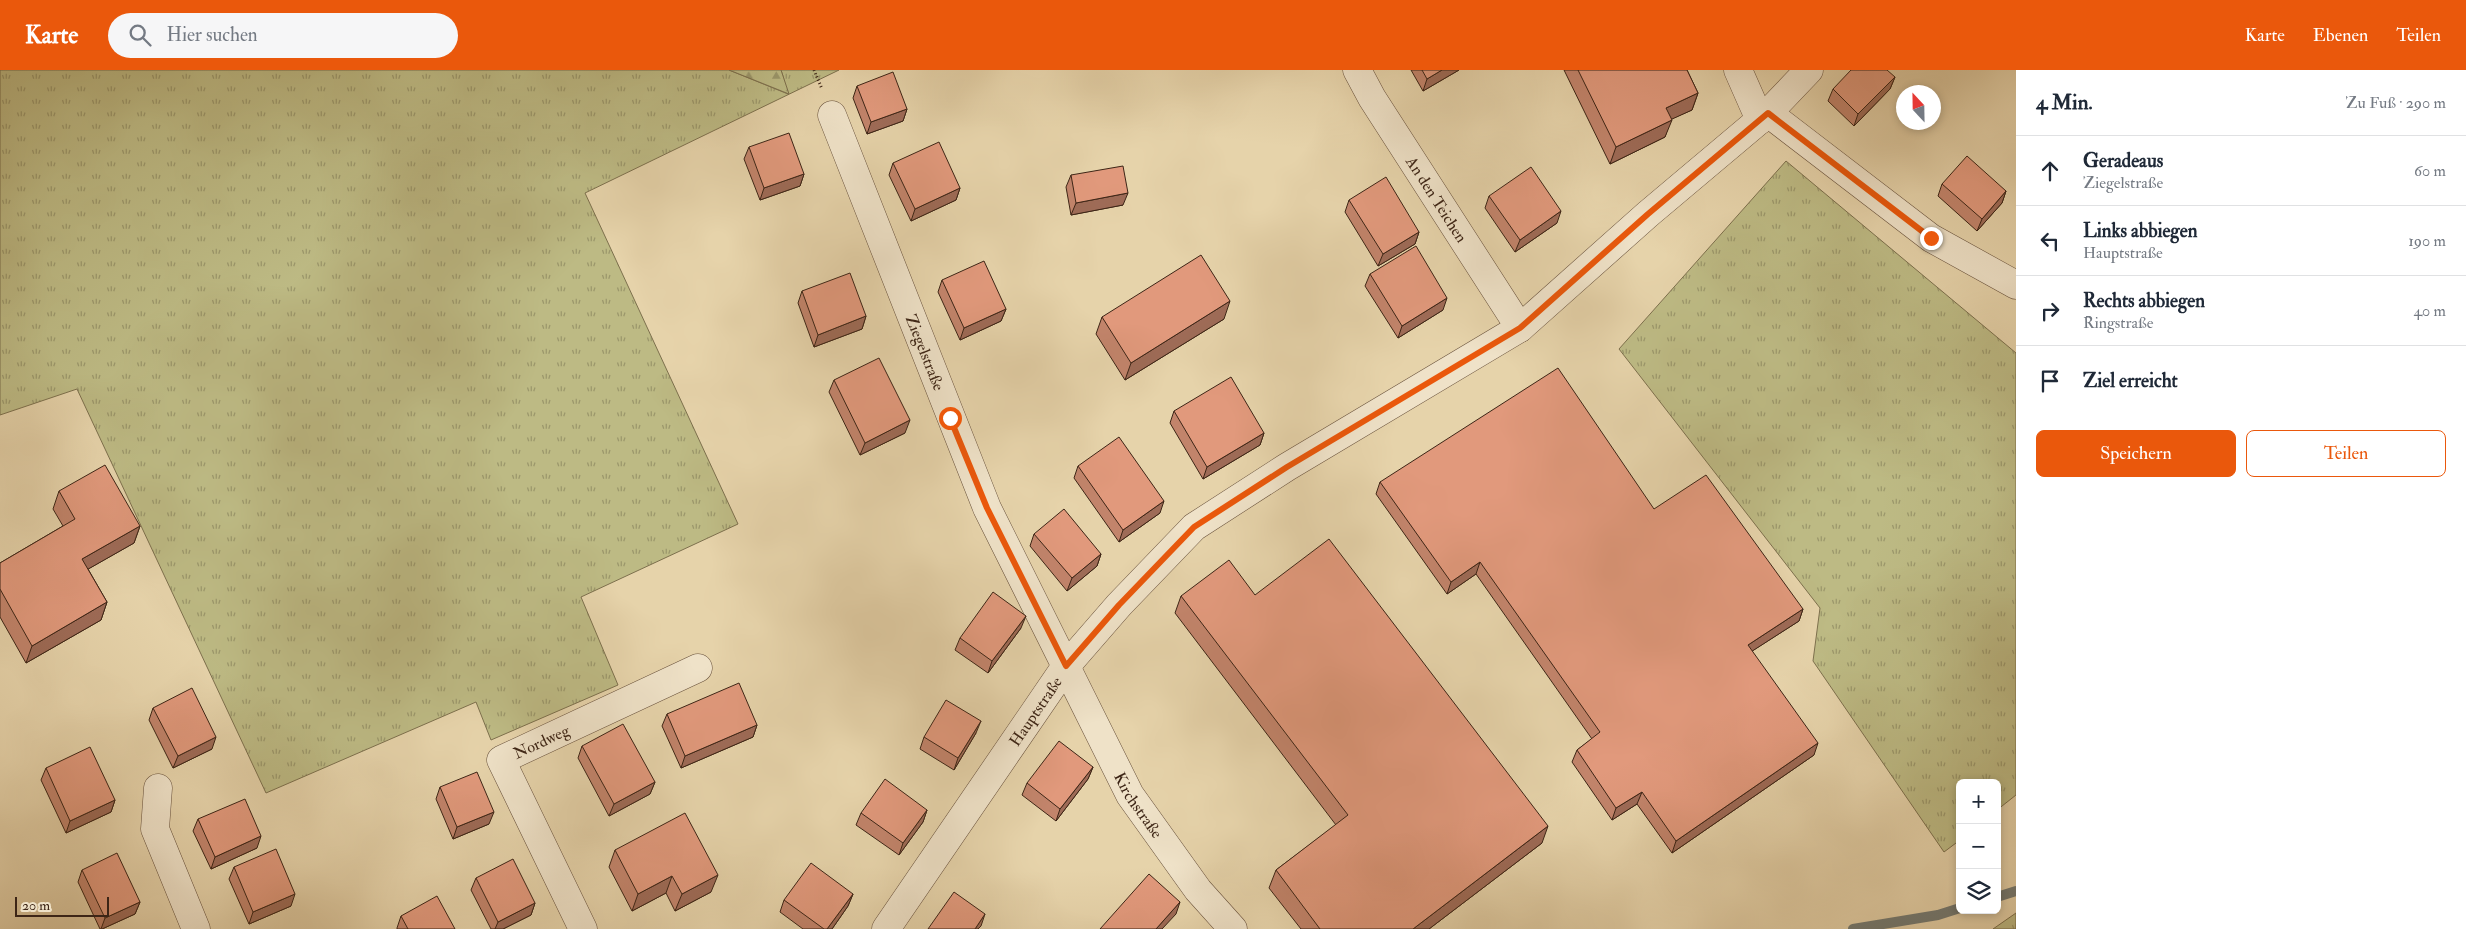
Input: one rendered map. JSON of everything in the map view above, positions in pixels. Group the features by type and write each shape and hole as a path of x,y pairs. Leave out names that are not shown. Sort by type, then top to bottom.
{"street":[{"name":"An den Teichen","path":"1357,70 1372,98 1520,328"},
{"path":"1738,70 1764,116 1931,238 2016,284"},
{"name":"Hauptstraße","path":"886,929 1066,666 1119,605 1194,527 1287,467 1520,328 1648,214 1764,116 1809,70"},
{"name":"Ziegelstraße","path":"832,115 987,508 1066,666"},
{"name":"Kirchstraße","path":"1066,666 1130,795 1198,890 1232,929"},
{"name":"Nordweg","path":"583,929 501,760 698,668"},
{"path":"158,788 154,829 196,929"}],"green space":[{"path":"0,70 729,70 788,94 781,70 839,70 585,193 738,524 581,597 618,685 491,740 476,702 266,793 77,389 0,415"},
{"path":"729,70 781,70 789,94"},
{"path":"1786,161 2016,353 2016,795 2001,807 2001,779 1956,779 1956,843 1944,852 1813,661 1820,608 1619,349"},
{"path":"2016,913 2016,929 1993,929"}],"building":[{"path":"1422,70 1442,70 1427,79"},
{"path":"1578,70 1687,70 1698,93 1666,108 1672,120 1616,147"},
{"path":"1851,70 1887,70 1895,77 1858,114 1833,89"},
{"path":"893,72 907,109 871,122 857,86"},
{"path":"789,133 804,174 764,188 749,147"},
{"path":"939,142 960,188 915,209 893,163"},
{"path":"1967,156 2006,191 1982,219 1942,184"},
{"path":"1123,166 1128,193 1076,203 1071,175"},
{"path":"1531,167 1561,211 1520,240 1489,196"},
{"path":"1386,177 1419,232 1383,254 1349,200"},
{"path":"1416,246 1447,298 1402,326 1370,274"},
{"path":"1201,255 1230,301 1131,363 1102,317"},
{"path":"984,261 1006,309 964,328 942,280"},
{"path":"850,273 866,316 818,335 802,291"},
{"path":"879,358 910,420 865,443 834,380"},
{"path":"1558,368 1654,509 1706,475 1803,609 1748,645 1818,743 1676,841 1642,792 1616,808 1577,750 1600,732 1480,562 1451,582 1380,482"},
{"path":"1231,377 1264,433 1207,467 1174,411"},
{"path":"1119,437 1164,501 1123,530 1078,466"},
{"path":"105,465 140,526 82,559 107,602 32,646 0,589 0,563 75,519 59,491"},
{"path":"1064,509 1101,554 1072,578 1034,534"},
{"path":"1329,539 1548,826 1413,929 1320,929 1276,870 1348,815 1181,596 1229,560 1255,595"},
{"path":"993,592 1026,616 992,661 960,638"},
{"path":"739,683 757,725 685,756 667,714"},
{"path":"192,688 216,737 178,756 153,708"},
{"path":"946,700 981,721 958,758 924,737"},
{"path":"623,724 655,782 614,804 582,746"},
{"path":"1059,741 1093,767 1060,809 1027,783"},
{"path":"90,747 115,800 70,821 46,768"},
{"path":"477,772 494,812 457,827 440,787"},
{"path":"885,779 927,810 903,843 861,813"},
{"path":"245,799 261,836 215,857 198,819"},
{"path":"685,813 718,875 682,894 672,876 638,894 615,850"},
{"path":"276,849 295,894 253,912 234,867"},
{"path":"117,853 140,902 105,918 82,870"},
{"path":"513,859 535,903 498,922 476,878"},
{"path":"811,863 853,894 827,929 824,929 784,900"},
{"path":"1149,874 1180,902 1156,929 1100,929"},
{"path":"954,892 985,914 975,929 928,929"},
{"path":"437,896 455,929 408,929 401,916"}],"waterway":[{"path":"2001,896 2016,891"},
{"path":"1853,929 1938,915 1956,909"}],"route":[{"path":"950,418 987,508 1066,666 1119,605 1194,527 1287,467 1520,328 1648,214 1768,113 1931,238"}]}
